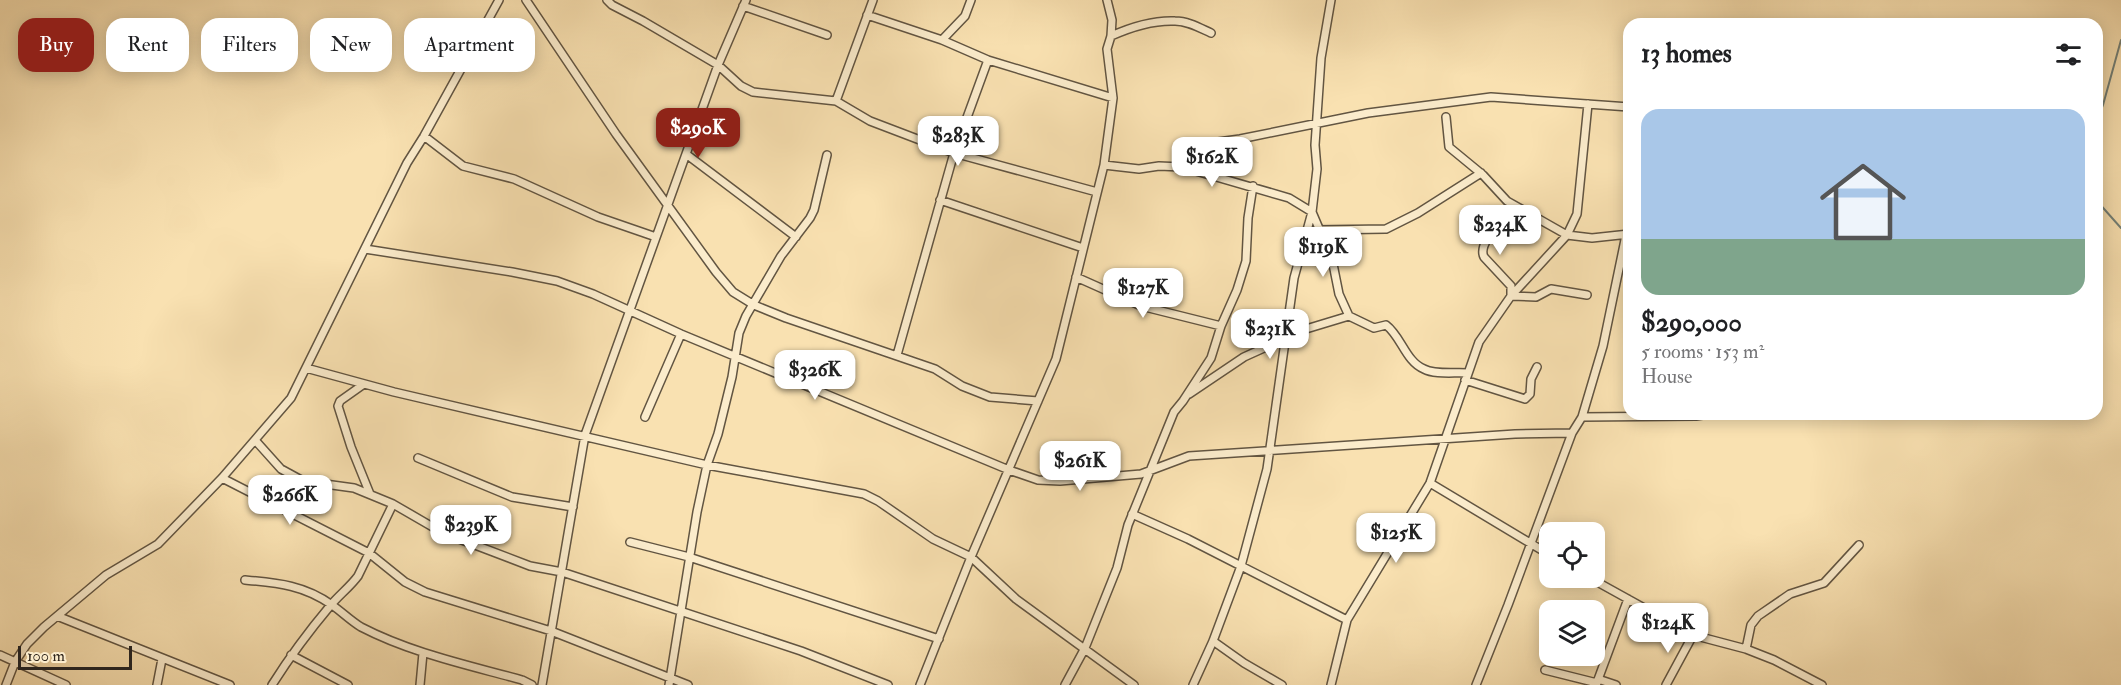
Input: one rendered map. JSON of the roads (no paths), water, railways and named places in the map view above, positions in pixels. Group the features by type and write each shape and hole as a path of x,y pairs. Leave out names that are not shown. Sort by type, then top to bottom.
{"street":[{"path":"6,685 15,662 27,644 78,596 106,575 158,544 222,478 291,398 407,163 499,0"},
{"path":"526,0 616,134 733,292 754,305 935,369 962,386 990,397 1038,401"},
{"path":"607,0 718,65 741,86 753,92 836,101 870,121 954,153 1097,192"},
{"path":"836,101 873,0"},
{"path":"942,40 965,16 971,0"},
{"path":"920,685 971,557 1056,359 1104,165 1113,98 1107,49 1112,20 1107,0"},
{"path":"1194,685 1241,567 1270,451 1294,278 1312,212 1317,169 1315,145 1321,58 1331,0"},
{"path":"542,685 585,435 718,65 745,3 827,35"},
{"path":"867,15 942,40 988,60 1113,98"},
{"path":"1111,36 1130,28 1176,21 1211,33"},
{"path":"897,355 954,153 988,60"},
{"path":"1182,167 1190,146 1240,140 1368,113 1491,97 1623,107"},
{"path":"1331,685 1347,620 1430,483 1482,336 1511,296 1567,235 1577,214 1588,104"},
{"path":"1446,117 1449,147 1480,173 1507,201 1567,235 1592,238 1623,235"},
{"path":"424,136 463,166 514,179 598,217 656,237"},
{"path":"686,154 796,237"},
{"path":"670,682 689,557 707,465 718,434 739,333 781,256 814,210 827,155"},
{"path":"1104,165 1138,169 1159,166 1182,167 1289,198 1312,212 1332,259 1339,294 1349,316 1374,328 1386,325 1412,359 1424,369 1466,376 1525,399 1530,394 1531,379 1537,367"},
{"path":"1318,230 1386,229 1418,213 1480,173"},
{"path":"1065,685 1084,648 1116,568 1132,514 1174,412 1211,358 1221,326 1237,290 1246,261 1248,218 1253,186"},
{"path":"940,200 1083,248"},
{"path":"1511,296 1511,285 1484,257 1483,245 1500,225 1530,215"},
{"path":"365,249 557,281 1009,470 1038,480 1060,481 1140,474 1190,456 1515,434 1572,433"},
{"path":"1476,685 1572,433 1581,417 1603,346 1623,257"},
{"path":"1076,278 1141,306 1221,326"},
{"path":"1511,296 1536,297 1551,289 1587,295"},
{"path":"1187,396 1244,357 1306,329 1349,316"},
{"path":"645,417 681,333"},
{"path":"306,368 364,384 707,465 864,494 933,539 971,557 1016,599 1134,685"},
{"path":"364,384 340,401 338,406 370,494"},
{"path":"1581,417 1623,417"},
{"path":"255,440 281,469 303,481 354,488 393,504 454,537 530,566 562,572 681,611 801,651 888,685"},
{"path":"418,458 512,497 573,507"},
{"path":"222,478 369,553 405,582 425,592 551,632 670,682 688,685"},
{"path":"1430,483 1539,549"},
{"path":"272,685 291,655 331,604 352,585 393,504"},
{"path":"1132,514 1188,539 1347,620"},
{"path":"630,542 689,557 939,639"},
{"path":"1746,650 1751,625 1758,616 1790,594 1824,583 1859,545"},
{"path":"245,580 282,583 301,589 331,604 360,626 423,653 522,680 532,685"},
{"path":"1605,586 1693,635 1774,660 1822,685"},
{"path":"1597,682 1628,599"},
{"path":"57,616 230,685"},
{"path":"1666,685 1693,635"},
{"path":"1213,641 1244,663 1282,685"},
{"path":"420,685 423,653"},
{"path":"0,655 66,685"},
{"path":"291,655 348,685"},
{"path":"157,685 162,658"},
{"path":"1545,670 1616,685"}],"waterway":[{"path":"2103,105 2121,40"},
{"path":"2103,208 2121,228"}]}
